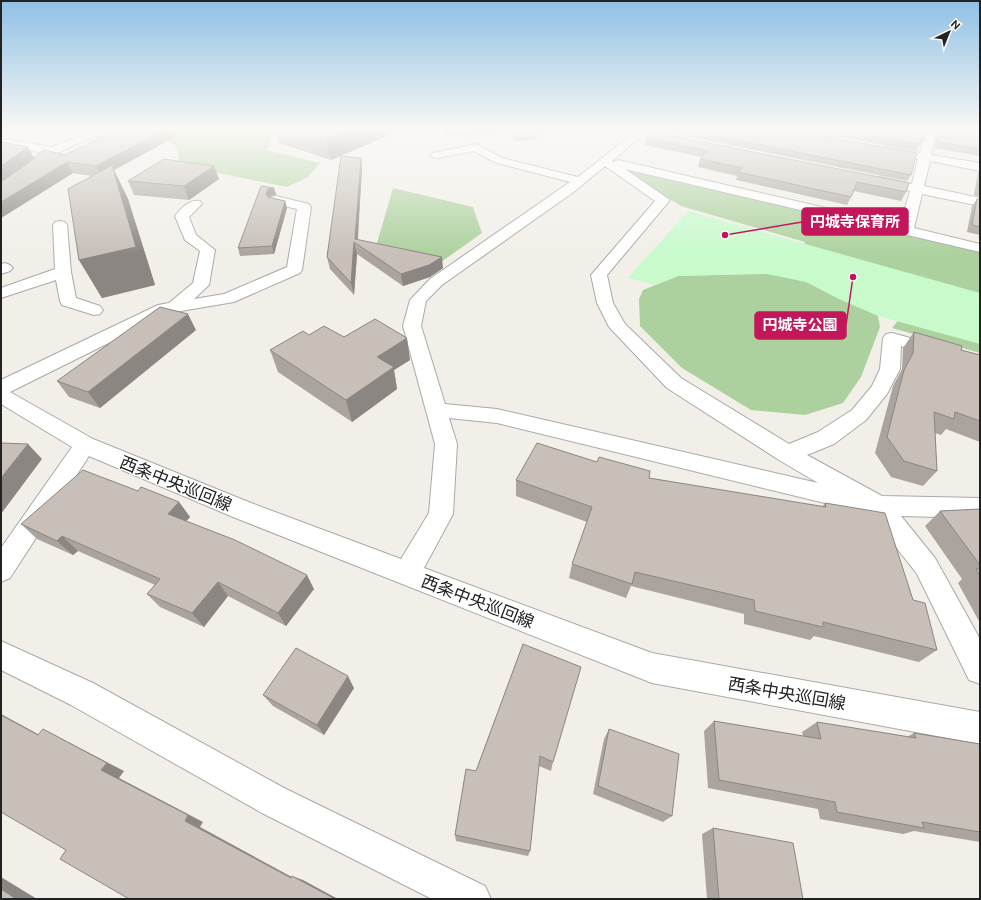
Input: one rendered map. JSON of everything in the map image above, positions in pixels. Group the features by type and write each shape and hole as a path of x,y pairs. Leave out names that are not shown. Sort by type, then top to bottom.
{"street":[{"path":"1,190 28,171"},
{"path":"541,171 580,181"},
{"path":"408,574 441,514 446,444 412,326 418,300 436,282 592,171"},
{"path":"620,171 663,200 599,275 605,303 618,327 674,383 787,454 878,506 926,566 980,669"},
{"path":"649,171 980,248"},
{"path":"906,230 921,171"},
{"path":"871,180 980,202"},
{"path":"1,388 164,309 228,298 294,270 304,207 276,200"},
{"path":"174,307 201,285 208,250 190,237 182,216 195,204"},
{"path":"60,225 63,272 68,301 94,310"},
{"path":"1,292 63,272"},
{"path":"787,454 826,438 859,415 880,389 890,369 892,338 980,363"},
{"name":"西条中央巡回線","path":"1,394 85,445 242,510 652,668 980,728"},
{"path":"437,410 497,416 878,506 980,508"},
{"path":"1,570 85,445"},
{"path":"1,655 82,694 274,801 472,899"}],"green space":[{"path":"208,171 313,171 308,177 287,187"},
{"path":"627,171 635,171 869,224 980,252 980,311 865,283 878,316 880,327 861,377 843,403 805,415 751,410 682,368 640,326 639,299 643,290 678,276 784,273 805,242 681,206"},
{"path":"393,188 473,207 482,233 441,262 375,250"},
{"path":"688,211 980,293 980,344 878,316 839,299 806,282 767,274 678,276 655,285 628,278"},
{"path":"901,317 980,341 980,353 892,328"}],"building":[{"path":"17,171 52,171 1,202 1,182"},
{"path":"101,171 114,171 136,247 79,260 68,189"},
{"path":"144,171 206,171 184,186 128,181"},
{"path":"339,171 360,171 355,239 442,257 429,265 401,274 354,242 351,283 327,257"},
{"path":"849,171 909,183 906,192 857,182 851,197 738,172"},
{"path":"891,171 912,171 911,175"},
{"path":"261,186 274,188 268,189 266,194 268,197 285,201 272,246 238,248"},
{"path":"977,199 980,199 980,227 972,225"},
{"path":"160,307 188,314 88,392 57,381"},
{"path":"375,319 407,338 377,357 394,367 346,400 270,350 303,331 309,335 324,326 344,337"},
{"path":"914,332 962,346 961,350 980,355 980,421 955,412 954,419 934,412 937,471 904,461 887,437 904,370 913,353"},
{"path":"1,443 28,444 1,478"},
{"path":"537,443 597,462 599,457 650,471 649,478 826,507 825,503 885,513 913,600 925,603 937,650 823,622 823,627 755,611 754,600 635,572 632,584 572,564 592,507 516,480"},
{"path":"83,470 138,491 141,487 179,502 168,514 235,540 307,575 278,613 218,582 192,613 147,594 160,579 62,536 57,541 21,524"},
{"path":"980,509 980,565 940,511"},
{"path":"976,569 980,569 980,576"},
{"path":"523,644 581,667 553,762 540,756 530,851 455,835 466,769 476,771"},
{"path":"296,648 348,676 317,725 263,695"},
{"path":"1,715 38,735 43,729 107,763 101,770 188,815 185,821 291,878 292,876 335,899 129,899 60,859 66,850 1,812"},
{"path":"714,721 821,739 817,722 916,738 914,733 980,744 980,832 922,822 924,828 837,812 835,802 719,780"},
{"path":"609,729 679,754 672,816 598,786"},
{"path":"713,828 793,843 803,899 719,899"},
{"path":"1,889 16,899 1,899"}],"place":[{"name":"円城寺保育所","path":"725,235"},
{"name":"円城寺公園","path":"853,277"}]}
